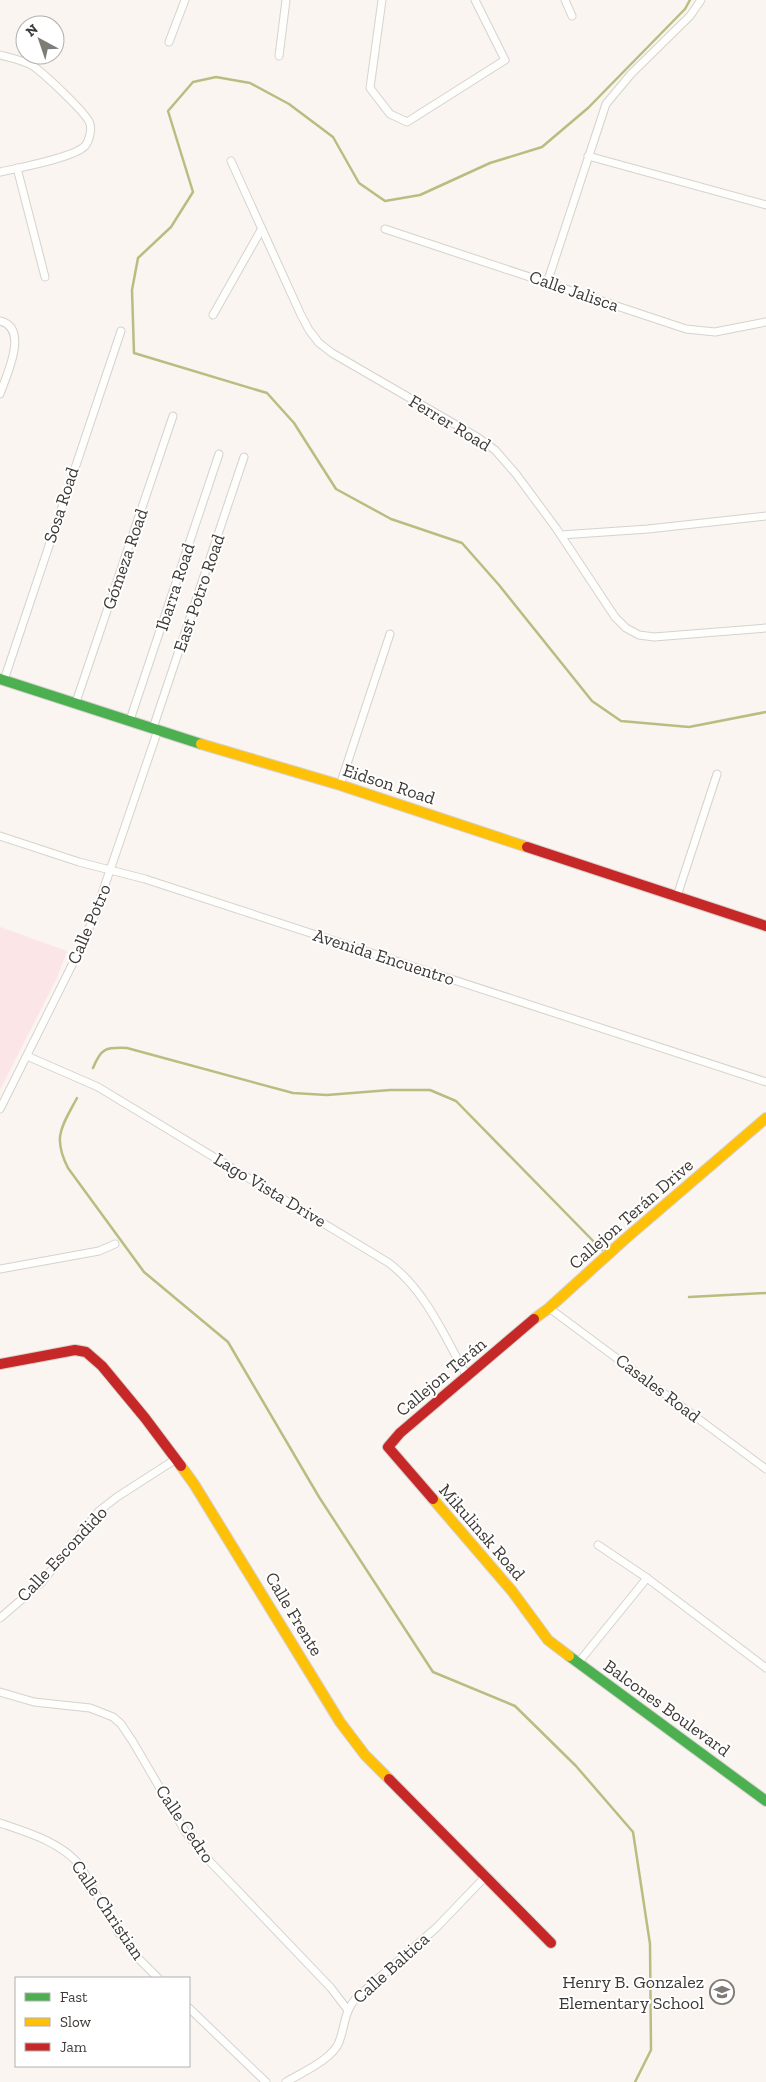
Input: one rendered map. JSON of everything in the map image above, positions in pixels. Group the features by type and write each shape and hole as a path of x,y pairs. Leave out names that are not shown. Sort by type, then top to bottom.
{"street":[{"path":"169,42 185,0"},
{"path":"280,56 286,0"},
{"path":"382,0 370,88 390,114 407,122 505,60 475,0"},
{"path":"564,0 572,16"},
{"path":"547,282 606,104 626,79 690,16 700,0"},
{"path":"0,56 15,58 34,67 79,109 90,123 90,134 85,146 70,154 0,172"},
{"path":"588,156 766,205"},
{"name":"Ferrer Road","path":"230,160 301,315 319,343 345,362 477,437 495,450 516,474 561,535 615,617 626,628 639,635 654,637 766,628"},
{"path":"16,168 45,277"},
{"name":"Calle Jalisca","path":"385,229 672,325 701,332 730,330 766,322"},
{"path":"213,315 261,230"},
{"path":"0,321 14,332 16,344 0,394"},
{"name":"Sosa Road","path":"2,679 120,331"},
{"name":"Gómeza Road","path":"76,702 173,416"},
{"name":"Ibarra Road","path":"130,720 219,454"},
{"name":"East Potro Road","path":"155,729 244,457"},
{"path":"561,535 648,529 766,516"},
{"path":"340,784 390,634"},
{"name":"Eidson Road","path":"2,679 155,729 340,784 766,926"},
{"name":"Calle Potro","path":"0,1109 82,944 111,869 155,729"},
{"path":"677,896 717,774"},
{"name":"Avenida Encuentro","path":"0,836 79,862 111,869 766,1082"},
{"name":"Lago Vista Drive","path":"27,1056 98,1087 389,1263 418,1292 467,1376"},
{"name":"Callejon Terán Drive","path":"516,1334 766,1118"},
{"path":"0,1269 98,1251 115,1244"},
{"name":"Casales Road","path":"548,1308 766,1469"},
{"name":"Callejon Terán","path":"388,1447 400,1433 516,1334"},
{"name":"Calle Frente","path":"0,1364 75,1350 86,1352 102,1366 145,1418 194,1484 349,1734 377,1768 551,1942"},
{"name":"Mikulinsk Road","path":"388,1447 512,1591 548,1640"},
{"name":"Calle Escondido","path":"0,1618 42,1582 99,1511 117,1497 176,1459"},
{"path":"598,1545 647,1578 766,1668"},
{"path":"578,1663 647,1578"},
{"name":"Balcones Boulevard","path":"548,1640 766,1801"},
{"name":"Calle Cedro","path":"0,1692 34,1702 90,1708 113,1717 121,1724 185,1831 200,1851 310,1966 347,2009"},
{"name":"Calle Christian","path":"0,1823 47,1840 70,1854 79,1864 123,1938 157,1977"},
{"name":"Calle Baltica","path":"286,2082 321,2062 338,2044 347,2009 363,1991 436,1928 486,1876"},
{"path":"190,2009 266,2082"}],"shaded area":[{"path":"0,927 67,951 57,978 0,1090"}],"waterway":[{"path":"690,0 685,9 588,108 542,147 490,163 420,195 385,201 359,183 333,137 289,104 250,83 216,77 193,82 168,111 193,192 171,227 138,258 132,290 134,353 267,393 294,423 336,489 391,519 462,543 499,585 592,701 621,721 689,727 766,712"},
{"path":"93,1068 99,1056 105,1050 127,1048 293,1093 327,1095 390,1090 430,1090 456,1101 602,1250"},
{"path":"77,1098 63,1124 61,1132 61,1148 68,1168 144,1272 228,1342 319,1497 433,1672 515,1706 576,1766 633,1832 650,1944 651,2050 635,2082"},
{"path":"689,1297 766,1293"}],"traffic: fast":[{"path":"0,679 201,744"},
{"path":"569,1656 766,1801"}],"traffic: slow":[{"path":"201,744 340,785 527,847"},
{"path":"534,1319 549,1308 624,1240 766,1118"},
{"path":"181,1466 194,1484 340,1722 365,1755 389,1779"},
{"path":"433,1499 512,1591 548,1640 569,1656"}],"traffic: jam":[{"path":"527,847 766,926"},
{"path":"433,1499 388,1447 400,1433 534,1319"},
{"path":"0,1364 75,1350 86,1352 102,1366 145,1418 181,1466"},
{"path":"389,1779 551,1943"}],"place":[{"name":"Henry B. Gonzalez Elementary School","path":"722,1992"}]}
